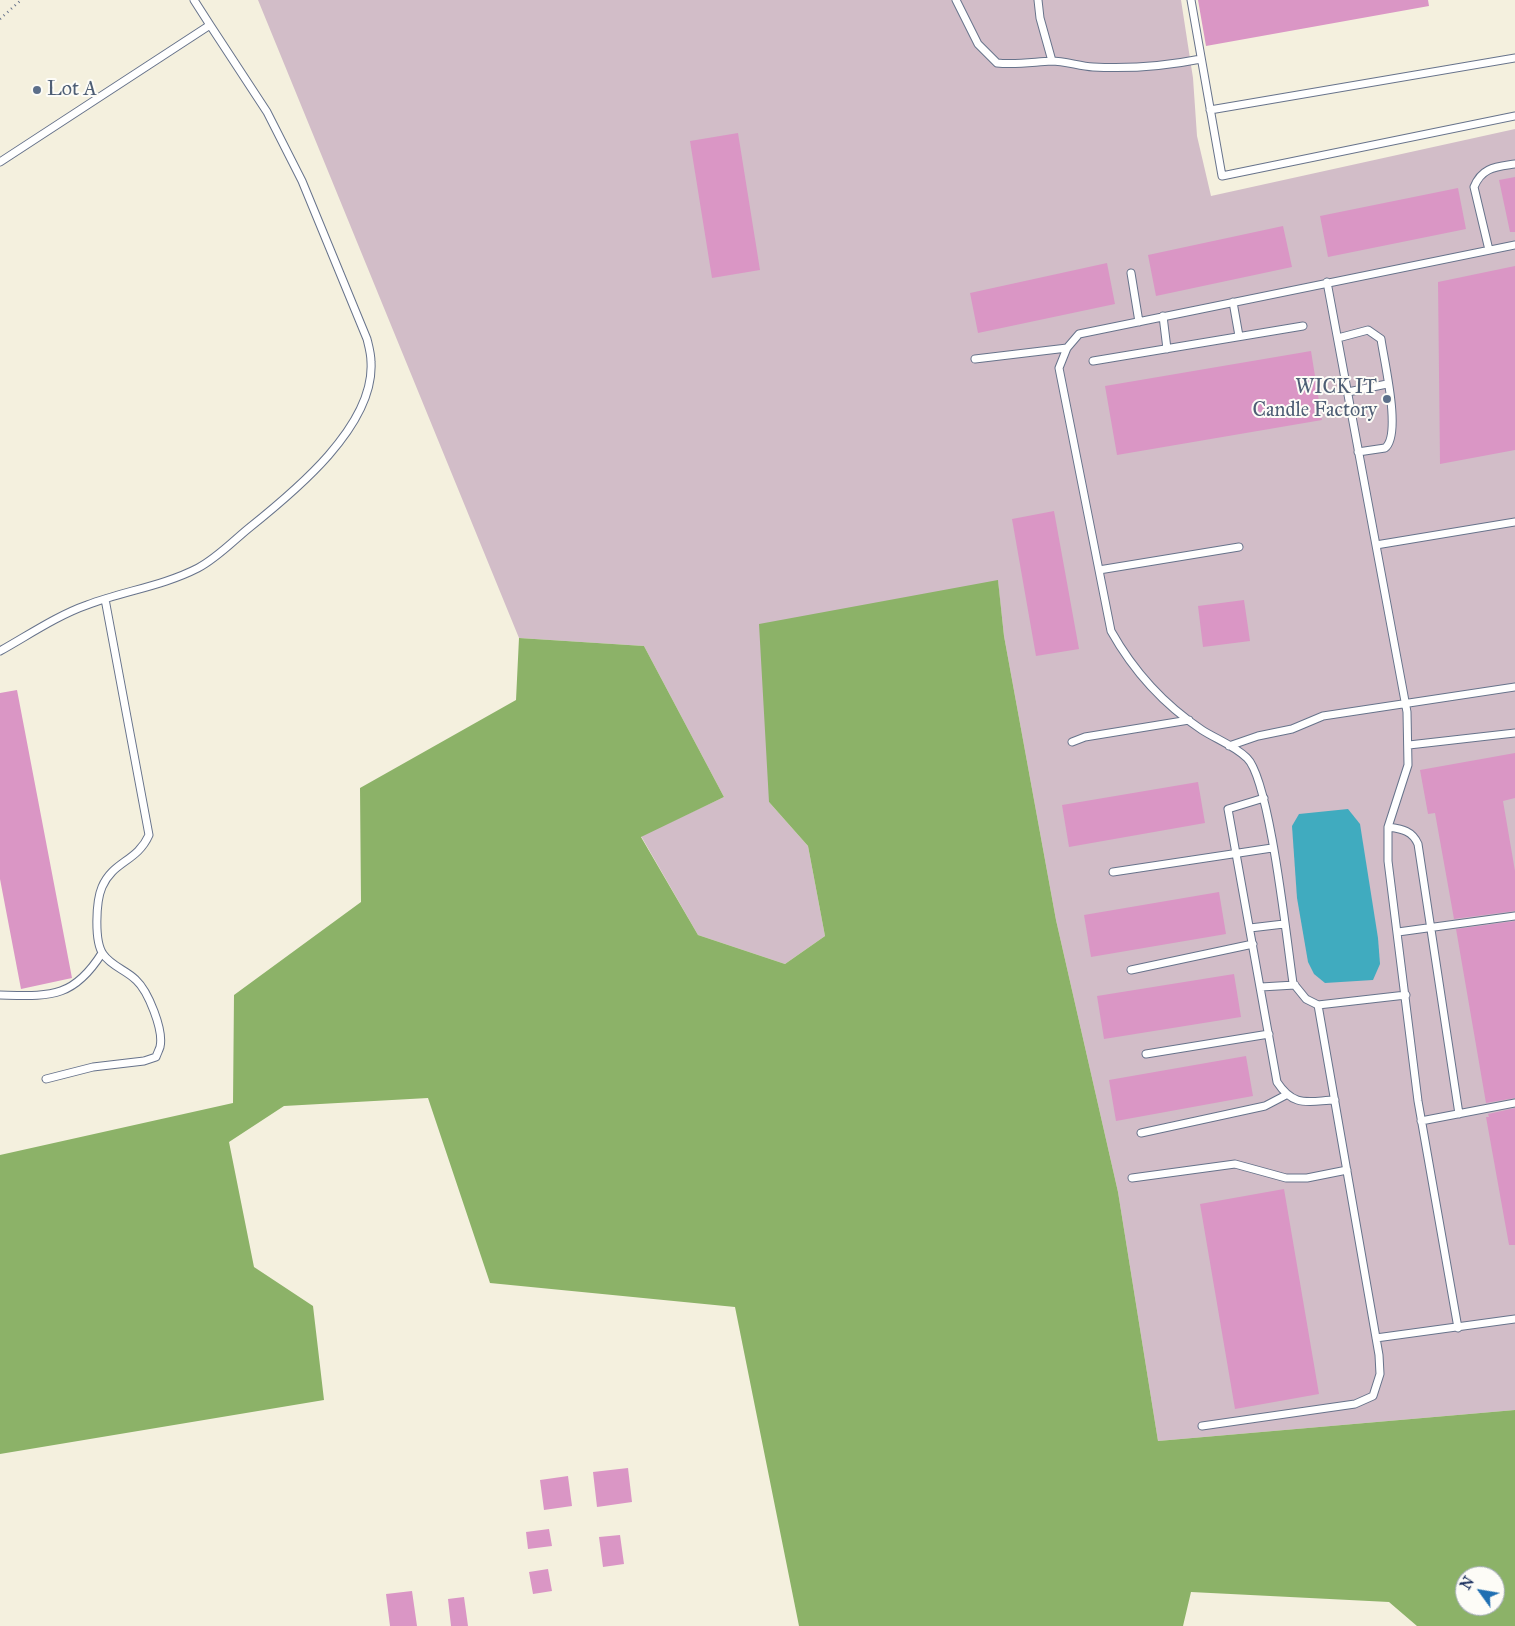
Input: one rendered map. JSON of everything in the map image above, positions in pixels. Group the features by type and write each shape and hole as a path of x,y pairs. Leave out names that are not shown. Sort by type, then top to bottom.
{"lane":[{"path":"0,651 85,605 168,582 201,567 298,489 342,441 358,412 369,383 371,363 367,339 302,181 267,112 194,0"},
{"path":"956,0 978,44 997,64 1016,65 1052,61 1092,67 1137,67 1201,59"},
{"path":"1038,0 1040,18 1052,61"},
{"path":"1191,0 1222,176 1515,116"},
{"path":"0,162 210,25"},
{"path":"1210,110 1515,58"},
{"path":"1489,250 1474,187 1478,177 1486,169 1515,164"},
{"path":"1406,995 1318,1005 1306,999 1295,985 1264,798 1259,780 1248,758 1173,709 1145,682 1126,658 1112,630 1058,368 1067,348 1079,334 1515,245"},
{"path":"1131,273 1139,322"},
{"path":"1327,282 1405,702 1408,765 1388,827 1388,861 1421,1121 1458,1328"},
{"path":"1233,302 1239,336"},
{"path":"1163,316 1167,349"},
{"path":"1093,361 1303,326"},
{"path":"1338,338 1368,330 1381,339 1393,420 1392,439 1385,448 1358,452"},
{"path":"975,359 1067,348"},
{"path":"1348,392 1387,384"},
{"path":"1376,545 1515,522"},
{"path":"1099,570 1239,547"},
{"path":"46,1079 93,1067 144,1061 156,1057 160,1046 159,1025 144,992 136,980 115,966 102,953 97,930 97,906 102,887 113,868 144,848 149,835 104,599"},
{"path":"1229,746 1258,736 1292,729 1323,716 1405,702 1515,687"},
{"path":"1072,742 1085,737 1190,720"},
{"path":"1408,745 1515,734"},
{"path":"1264,798 1228,809 1277,1082 1286,1096 1300,1102 1335,1100"},
{"path":"1388,827 1402,829 1415,836 1459,1114"},
{"path":"1113,872 1272,848"},
{"path":"1398,932 1515,916"},
{"path":"1250,928 1284,924"},
{"path":"1131,970 1253,944"},
{"path":"0,995 33,996 62,992 78,984 91,971 102,953"},
{"path":"1261,987 1295,985"},
{"path":"1202,1426 1355,1404 1373,1396 1380,1374 1376,1338 1318,1005"},
{"path":"1146,1054 1269,1034"},
{"path":"1141,1133 1265,1106 1286,1096"},
{"path":"1421,1121 1515,1103"},
{"path":"1132,1178 1235,1164 1286,1178 1307,1178 1347,1170"},
{"path":"1376,1338 1515,1319"}],"path":[{"path":"0,19 21,0"}],"shaded area":[{"path":"258,0 1181,0 1193,78 1197,136 1211,196 1515,129 1515,1410 1158,1441 1118,1192 1056,920 1004,636 998,581 769,802 808,846 825,936 785,964 698,935 641,836 724,797 644,646 519,638"}],"green space":[{"path":"998,580 1004,636 1056,920 1118,1192 1158,1441 1515,1410 1515,1626 1417,1626 1389,1602 1191,1592 1183,1626 799,1626 735,1307 490,1283 428,1098 284,1106 229,1142 254,1267 313,1306 324,1400 0,1454 0,1155 233,1103 234,995 361,902 360,788 516,700 519,638 644,646 724,797 641,837 698,935 785,964 825,936 808,846 769,802 759,624"}],"water":[{"path":"1348,809 1360,824 1378,938 1380,964 1373,980 1325,983 1314,974 1308,962 1297,898 1292,826 1299,814"}],"building":[{"path":"1198,0 1428,0 1429,6 1206,46"},
{"path":"738,133 760,270 712,278 690,141"},
{"path":"1515,177 1515,232 1510,232 1499,180"},
{"path":"1458,188 1466,229 1328,257 1320,216"},
{"path":"1283,226 1292,267 1156,296 1148,255"},
{"path":"1107,263 1115,304 978,333 970,293"},
{"path":"1515,266 1515,450 1440,464 1438,282"},
{"path":"1311,351 1322,420 1117,455 1105,386"},
{"path":"1054,511 1079,649 1036,656 1012,519"},
{"path":"1244,600 1250,641 1203,647 1198,606"},
{"path":"17,690 72,978 21,989 0,879 0,693"},
{"path":"1515,753 1515,798 1503,801 1515,871 1515,911 1454,919 1435,813 1428,814 1420,770"},
{"path":"1198,782 1205,823 1069,847 1062,805"},
{"path":"1219,892 1226,934 1091,957 1084,915"},
{"path":"1515,921 1515,1098 1486,1103 1456,929"},
{"path":"1234,974 1241,1017 1104,1039 1097,996"},
{"path":"1246,1056 1253,1096 1116,1121 1109,1080"},
{"path":"1515,1108 1515,1245 1509,1245 1486,1117 1489,1117 1488,1114"},
{"path":"1284,1189 1319,1394 1235,1409 1200,1204"},
{"path":"628,1468 632,1502 597,1507 593,1472"},
{"path":"568,1476 572,1506 544,1510 540,1480"},
{"path":"549,1529 552,1546 528,1549 526,1532"},
{"path":"620,1535 624,1564 603,1567 599,1537"},
{"path":"548,1569 552,1591 533,1594 529,1572"},
{"path":"412,1591 417,1626 390,1626 386,1594"},
{"path":"464,1597 468,1626 451,1626 448,1599"}],"place":[{"name":"Lot A","path":"37,90"},
{"name":"WICK IT Candle Factory","path":"1387,399"}]}
